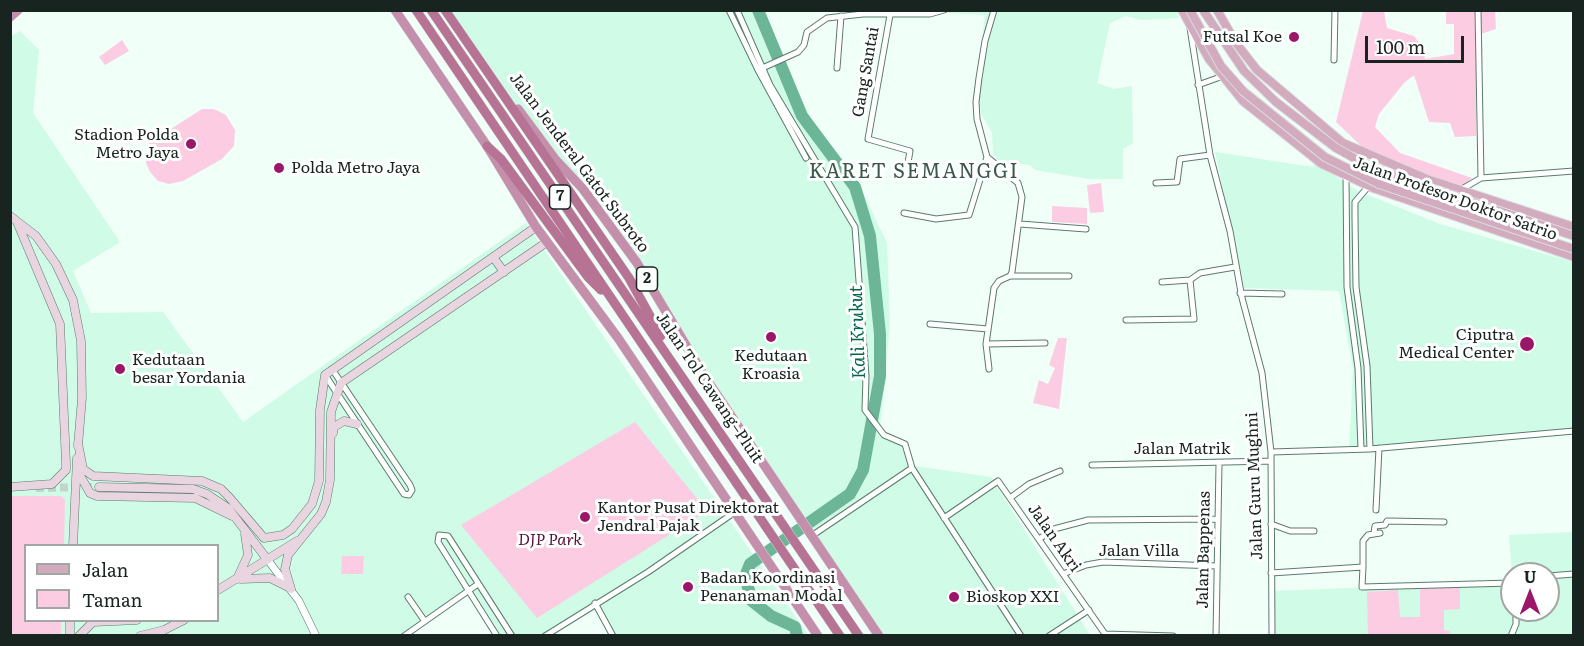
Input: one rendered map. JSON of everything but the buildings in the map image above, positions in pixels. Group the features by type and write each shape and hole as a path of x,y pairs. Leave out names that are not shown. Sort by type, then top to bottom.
{"highway":[{"path":"10,16 18,10"},
{"path":"395,10 486,146 536,227 618,338 818,636"},
{"name":"Jalan Tol Cawang–Pluit","path":"416,10 840,636"},
{"name":"Jalan Tol Cawang–Pluit","path":"431,10 859,636"},
{"path":"445,10 629,278 688,384"},
{"name":"Jalan Jenderal Gatot Subroto","path":"450,10 542,142 583,189 637,263 703,374 879,636"},
{"path":"486,146 507,167 588,277 618,307"}],"main road":[{"name":"Jalan Profesor Doktor Satrio","path":"1182,10 1209,59 1253,111 1322,164 1373,188 1574,257"},
{"path":"1190,10 1221,66 1243,91 1325,157 1379,184 1574,249"},
{"path":"1203,10 1244,71 1276,102 1336,148 1363,163 1407,180 1574,236"},
{"name":"Jalan Profesor Doktor Satrio","path":"1220,12 1236,44 1272,85 1343,142 1420,176 1574,228"},
{"path":"1253,111 1256,92 1265,85 1272,85"},
{"path":"10,487 45,486 59,479 66,470 60,324 13,218"},
{"path":"13,218 36,236 56,264 72,300 81,341 82,398 73,544"},
{"path":"1532,243 1547,237 1549,228 1543,218"},
{"path":"78,443 83,469 93,476 197,480 220,489 259,534 264,538 274,538 292,529 312,504 319,481 320,410 325,375 536,227"},
{"path":"291,589 285,569 286,561 321,514 326,502 330,480 331,412 336,393 342,384 547,242"},
{"path":"493,257 504,272"},
{"path":"331,442 334,427 344,421 357,424"},
{"path":"66,435 75,492"},
{"path":"77,471 90,493 97,496 195,498 236,518"},
{"path":"99,487 208,490 236,506"},
{"path":"193,489 213,497 236,518 267,560"},
{"path":"237,579 248,555 244,529"},
{"path":"219,590 301,538"},
{"path":"237,579 270,578 291,589"},
{"path":"79,636 93,622"},
{"path":"140,636 164,630 182,622"}],"street":[{"path":"729,10 798,136 849,212 855,227 865,359 865,410 884,435 905,444 912,468 1022,636"},
{"path":"737,10 762,69 806,158"},
{"path":"762,69 793,54 804,45 807,32 818,22 849,13 930,14 944,10"},
{"path":"904,213 936,219 969,215 987,157 976,102 985,41 994,10"},
{"path":"1334,60 1335,10"},
{"path":"1478,10 1481,178"},
{"name":"Gang Santai","path":"890,15 868,139 910,150 906,174"},
{"path":"837,68 841,16"},
{"name":"Jalan Guru Mughni","path":"1190,27 1210,155 1230,231 1240,293 1262,373 1271,452 1272,636"},
{"path":"1198,85 1223,76"},
{"path":"1156,183 1177,182 1180,159 1210,155"},
{"path":"987,157 1018,183 1022,197 1020,224 1010,276"},
{"path":"1462,189 1481,178 1574,171"},
{"path":"1346,176 1347,287 1358,368 1360,449"},
{"path":"1370,449 1367,366 1356,287 1355,202 1367,188 1373,188"},
{"path":"1346,202 1353,199 1355,202"},
{"path":"1020,224 1086,229"},
{"path":"1162,282 1190,279 1200,273 1235,267"},
{"path":"989,369 986,344 996,284 1010,276 1069,276"},
{"path":"1126,320 1194,319 1190,279"},
{"path":"1240,293 1282,294"},
{"path":"930,324 988,329"},
{"path":"986,344 1045,343"},
{"path":"1358,368 1367,366"},
{"path":"325,375 404,494 410,495 412,490 410,485 332,369"},
{"path":"1359,415 1369,415"},
{"path":"1271,452 1370,449 1574,431"},
{"path":"1376,510 1378,448"},
{"name":"Jalan Matrik","path":"1092,465 1219,464 1271,461"},
{"name":"Jalan Bappenas","path":"1216,636 1219,464"},
{"path":"811,532 912,468"},
{"path":"1010,498 1029,484 1060,471"},
{"name":"Jalan Akri","path":"944,518 998,481 1089,610"},
{"path":"545,636 648,572 735,512"},
{"path":"1039,539 1054,529 1088,520 1218,519"},
{"path":"1444,522 1387,521 1386,525 1375,526 1377,533 1368,535 1363,541 1362,587 1500,584"},
{"path":"1271,524 1290,531 1314,531"},
{"path":"497,636 438,542 439,535 448,536 512,636"},
{"path":"267,560 291,589 316,636"},
{"name":"Jalan Villa","path":"1063,574 1103,562 1217,566"},
{"path":"1270,573 1362,567"},
{"path":"404,636 478,584"},
{"path":"408,597 424,620"},
{"path":"595,603 613,636"},
{"path":"1049,636 1089,610 1105,634 1173,636"}],"shaded area":[{"path":"450,11 757,11 813,123 853,172 887,243 890,324 880,429 908,444 915,466 991,477 1090,635 880,635 796,511 637,263 541,142"},
{"path":"915,11 1176,11 1179,18 1141,20 1126,16 1110,23 1097,83 1114,89 1132,86 1133,143 1123,149 1123,179 1089,179 1035,170 1030,165 1000,161 993,155 992,133 981,113 977,86 985,15"},
{"path":"20,31 39,50 33,113 120,242 73,271 91,313 163,312 243,422 526,223 808,635 612,635 594,605 549,635 500,635 471,593 407,635 11,635 10,37"},
{"path":"1215,152 1313,167 1315,163 1358,191 1440,224 1573,262 1573,431 1477,444 1349,452 1353,369 1339,291 1244,288"},
{"path":"1573,532 1573,635 1272,635 1272,591 1500,582 1500,622 1560,622 1560,562 1511,562 1509,535"}],"green space":[{"path":"1363,11 1384,11 1387,28 1414,36 1423,48 1425,59 1454,54 1454,24 1446,24 1446,11 1495,11 1496,29 1478,35 1483,50 1476,52 1476,136 1455,137 1450,123 1429,122 1414,75 1404,83 1379,114 1375,127 1400,153 1472,178 1463,186 1374,158 1336,122"},
{"path":"122,40 129,51 105,65 99,57"},
{"name":"Stadion Polda Metro Jaya","path":"202,109 214,109 226,115 235,130 234,146 222,159 183,181 169,184 158,181 146,163 149,143"},
{"path":"1101,183 1104,212 1090,213 1087,185"},
{"path":"1052,206 1087,208 1087,224 1052,222"},
{"path":"1058,338 1067,338 1059,409 1033,403 1039,380 1048,384 1055,368 1049,365"},
{"name":"DJP Park","path":"635,422 707,511 537,618 461,525"},
{"path":"11,496 61,496 65,500 64,544 24,544 24,622 61,622 61,635 11,635"},
{"path":"342,556 364,556 363,574 341,574"},
{"path":"1460,587 1460,609 1444,610 1444,630 1450,631 1450,635 1368,635 1367,592 1398,590 1400,617 1420,617 1420,588"}],"waterway":[{"name":"Kali Krukut","path":"758,10 802,116 855,187 870,236 880,334 880,376 863,470 850,494 750,564 745,577 752,601 771,616 795,627 797,636"}],"tunnel":[{"path":"36,488 99,487"}],"place":[{"name":"Futsal Koe","path":"1294,37"},
{"name":"Stadion Polda Metro Jaya","path":"191,144"},
{"name":"Polda Metro Jaya","path":"279,168"},
{"name":"Kedutaan Kroasia","path":"771,337"},
{"name":"Ciputra Medical Center","path":"1527,344"},
{"name":"Kedutaan besar Yordania","path":"120,369"},
{"name":"Kantor Pusat Direktorat Jendral Pajak","path":"585,517"},
{"name":"Badan Koordinasi Penanaman Modal","path":"688,587"},
{"name":"Bioskop XXI","path":"954,597"}],"district":[{"name":"KARET SEMANGGI","path":"914,172"}]}
